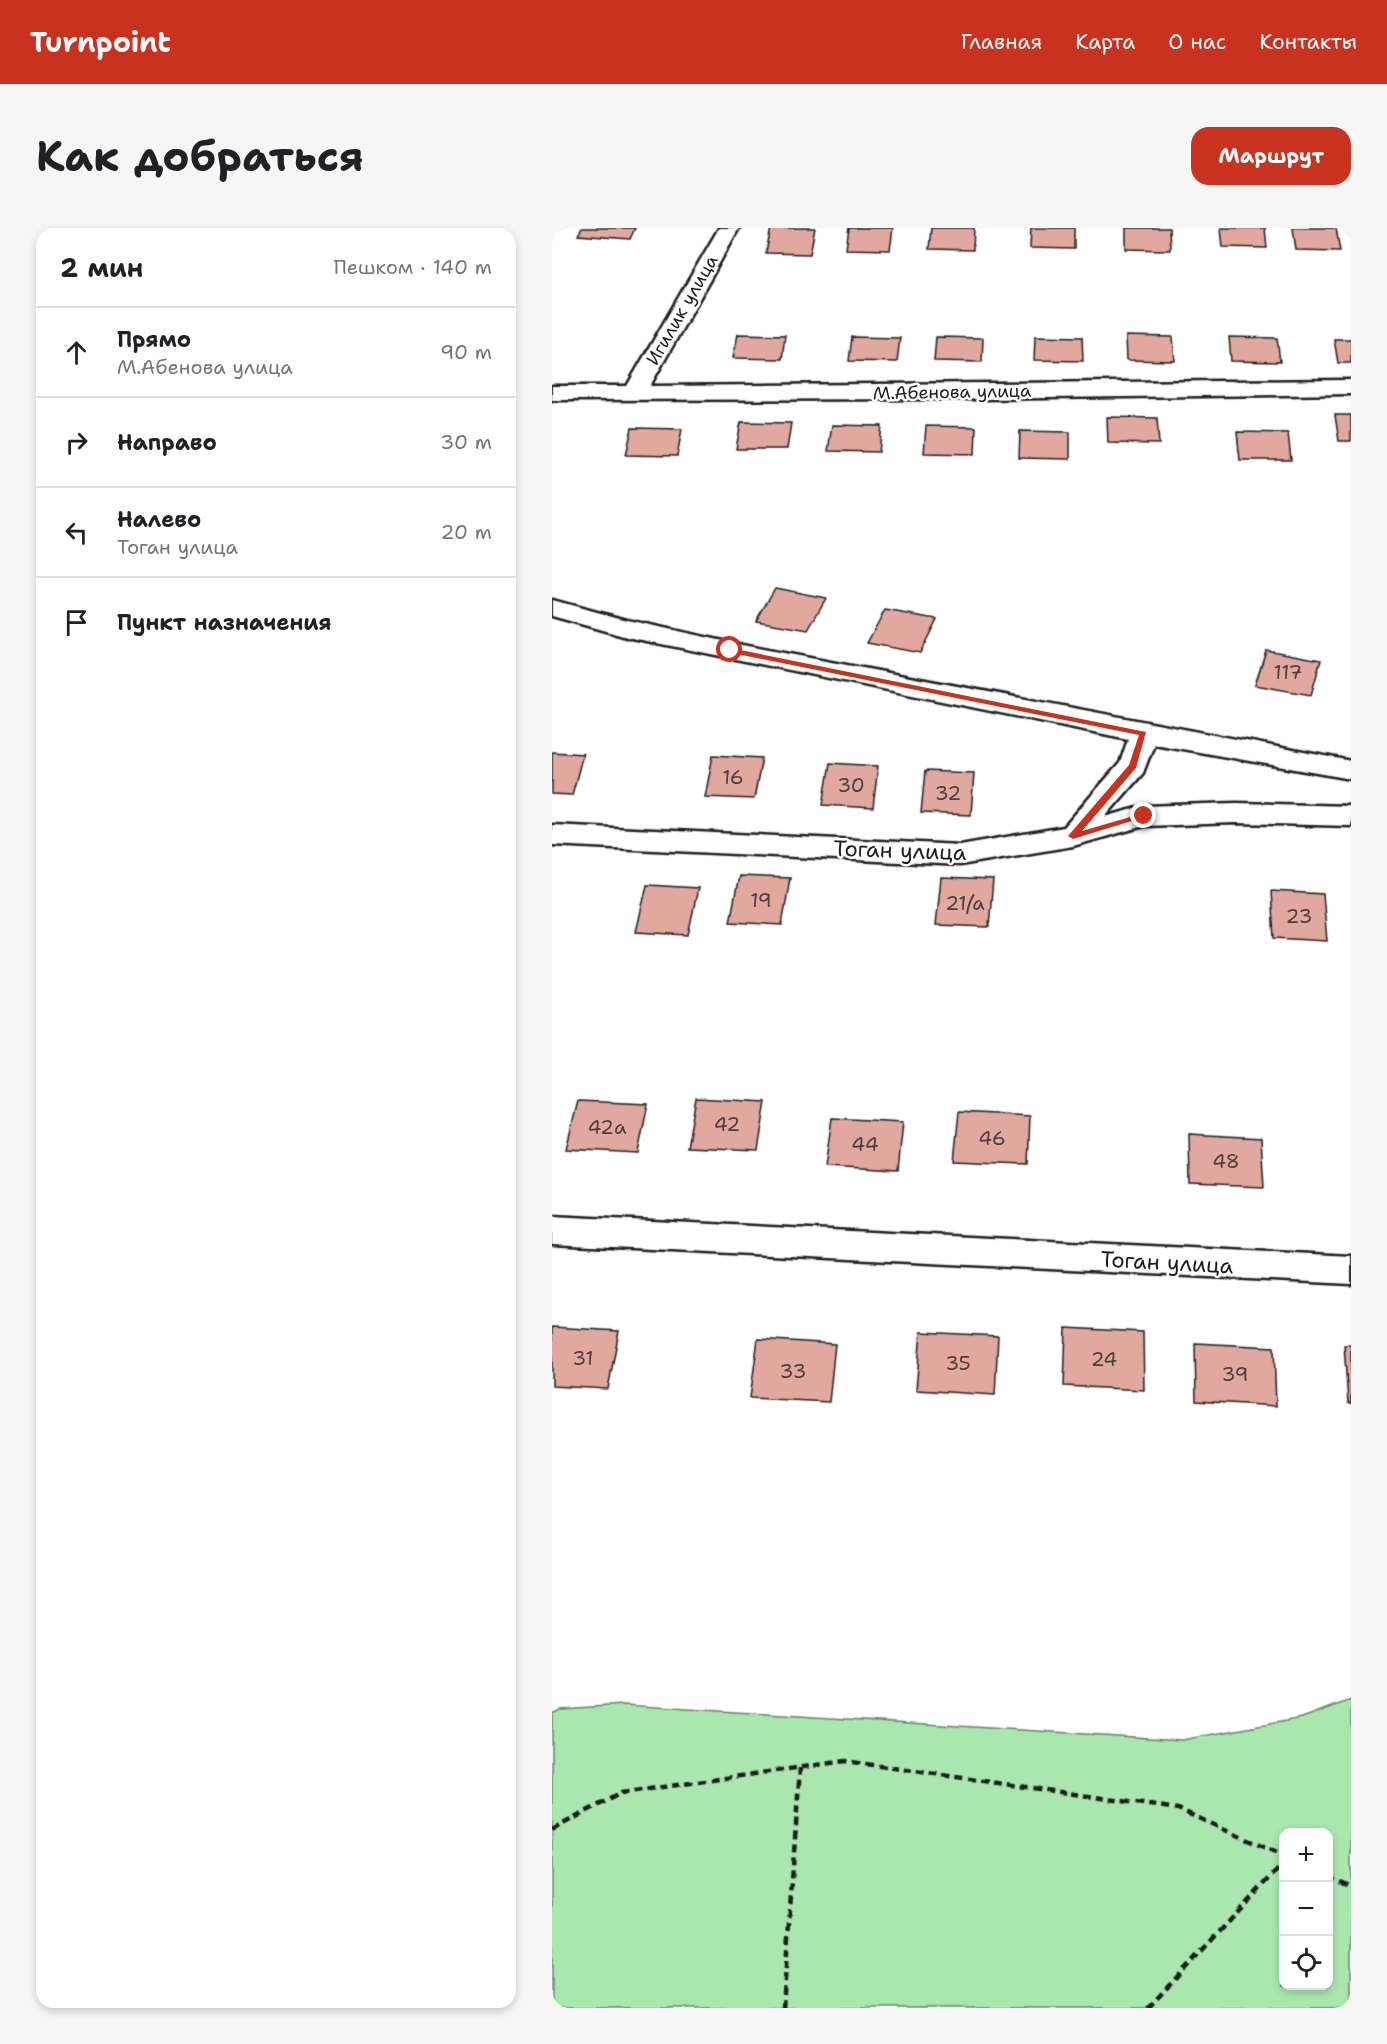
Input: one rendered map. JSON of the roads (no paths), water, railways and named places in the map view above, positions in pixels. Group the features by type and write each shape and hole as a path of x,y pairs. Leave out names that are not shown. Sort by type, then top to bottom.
{"street":[{"name":"Игилик улица","path":"635,392 729,228"},
{"name":"М.Абенова улица","path":"552,393 1351,387"},
{"path":"552,608 585,618 730,650 1143,734 1351,770"},
{"path":"1073,836 1133,766 1143,734"},
{"name":"Тоган улица","path":"552,835 960,855 1073,836 1144,816 1236,813 1351,816"},
{"name":"Тоган улица","path":"552,1230 1351,1270"}]}
